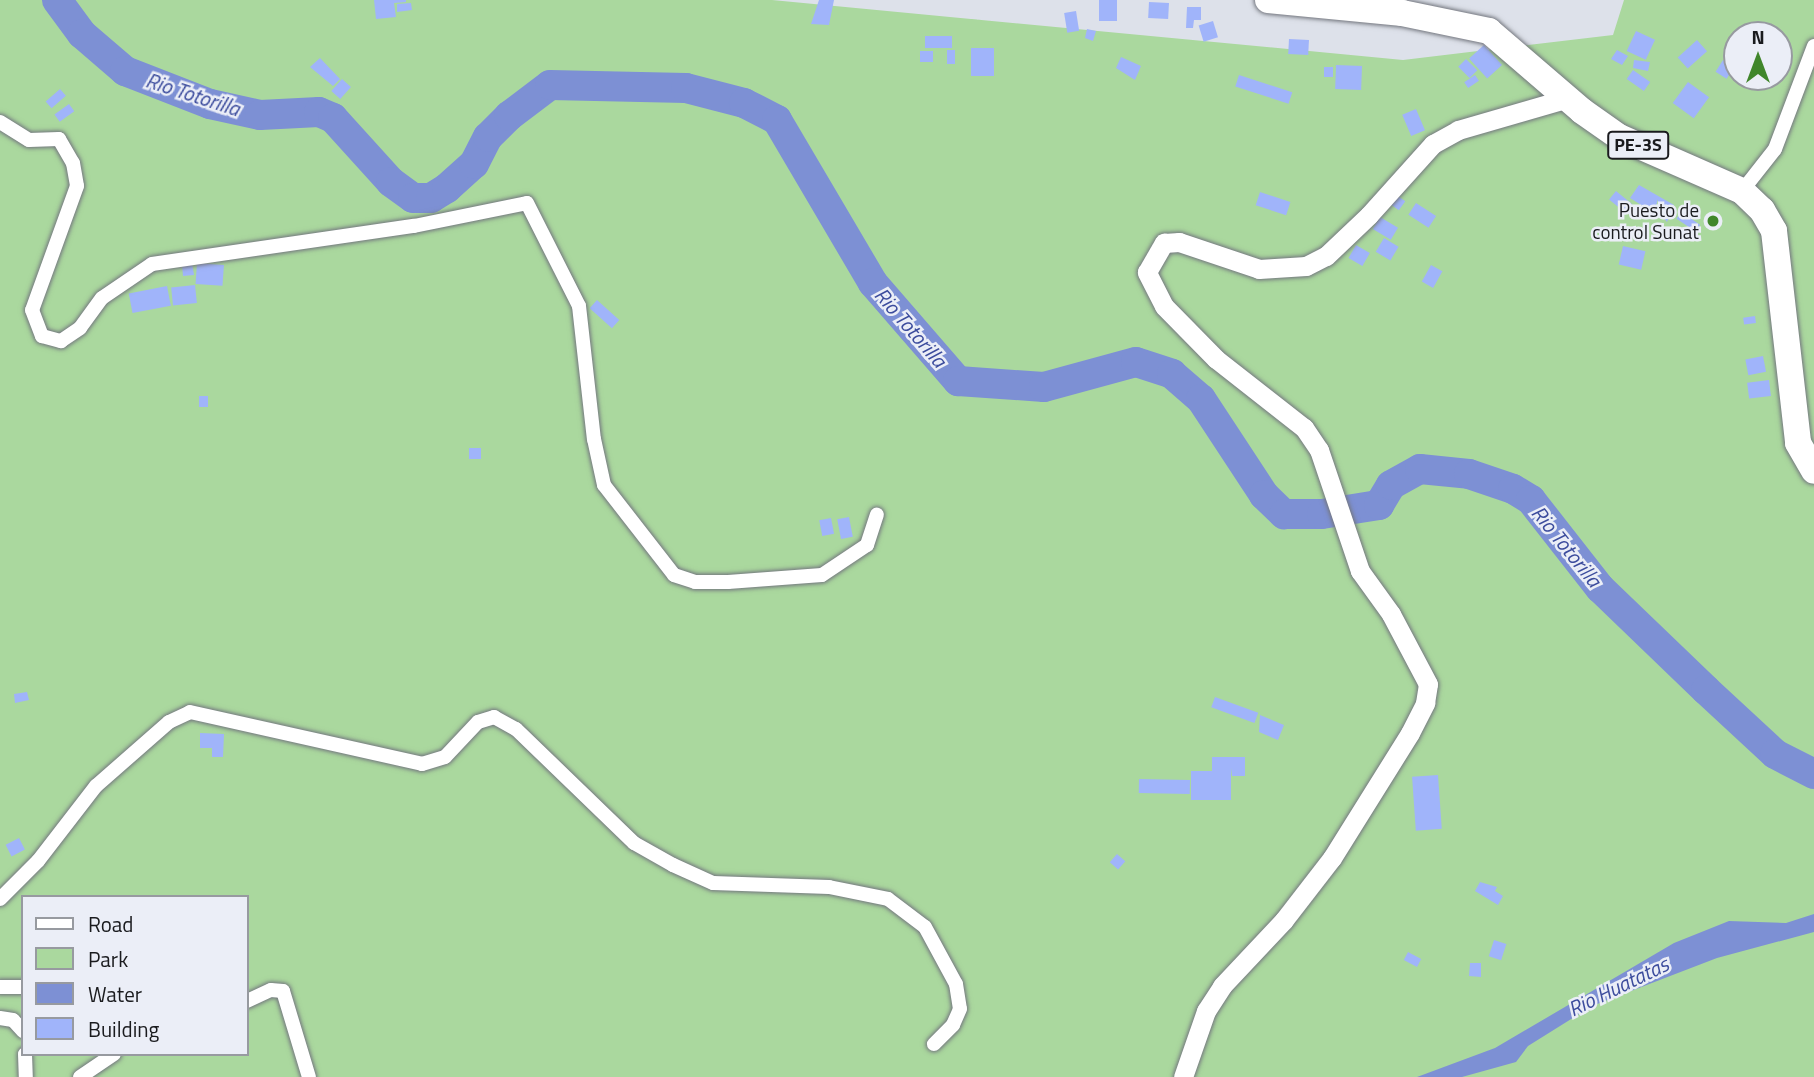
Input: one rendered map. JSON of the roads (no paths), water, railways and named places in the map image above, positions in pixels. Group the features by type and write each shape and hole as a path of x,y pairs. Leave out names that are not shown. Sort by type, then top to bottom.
{"highway":[{"name":"PE-3S","path":"1268,0 1402,6 1489,31 1619,137 1742,191 1762,210 1774,231 1798,443 1814,471"}],"street":[{"path":"1742,191 1775,149 1814,46"},
{"path":"1183,1077 1206,1011 1222,986 1314,884 1425,703 1426,675 1360,571 1319,450 1304,428 1238,381 1164,306 1147,272 1155,253 1164,243 1179,242 1259,269 1306,267 1326,256 1369,215 1433,144 1458,130 1568,98"},
{"path":"0,122 29,140 59,139 73,163 77,186 32,310 43,336 61,341 80,328 102,298 152,264 414,226 527,203 579,306 594,439 604,485 674,575 695,582 822,575 867,545 877,515"},
{"path":"0,899 38,861 96,786 169,722 190,712 422,764 445,757 478,722 494,717 516,729 634,843 673,865 713,883 829,887 888,899 925,927 956,984 960,1009 953,1026 934,1044"},
{"path":"0,987 21,987"},
{"path":"248,1001 271,990 283,991 309,1077"},
{"path":"0,1018 13,1020 21,1029"},
{"path":"25,1056 26,1077"},
{"path":"80,1077 111,1056"}],"water":[{"name":"Rio Huatatas","path":"1814,914 1814,932 1717,958 1592,1006 1528,1046 1516,1062 1462,1077 1417,1077 1495,1048 1674,943 1729,921 1786,923"}],"waterway":[{"name":"Rio Totorilla","path":"57,0 82,34 125,71 210,104 260,115 319,112 333,118 391,182 413,198 431,198 447,188 474,164 488,137 509,116 550,85 686,88 744,103 777,120 873,283 958,381 1044,387 1136,362 1172,374 1201,399 1264,495 1284,514 1322,514 1379,505 1391,485 1420,469 1469,474 1513,489 1531,500 1600,588 1706,690 1775,754 1814,774"}],"place":[{"name":"Puesto de control Sunat","path":"1713,221"}]}
